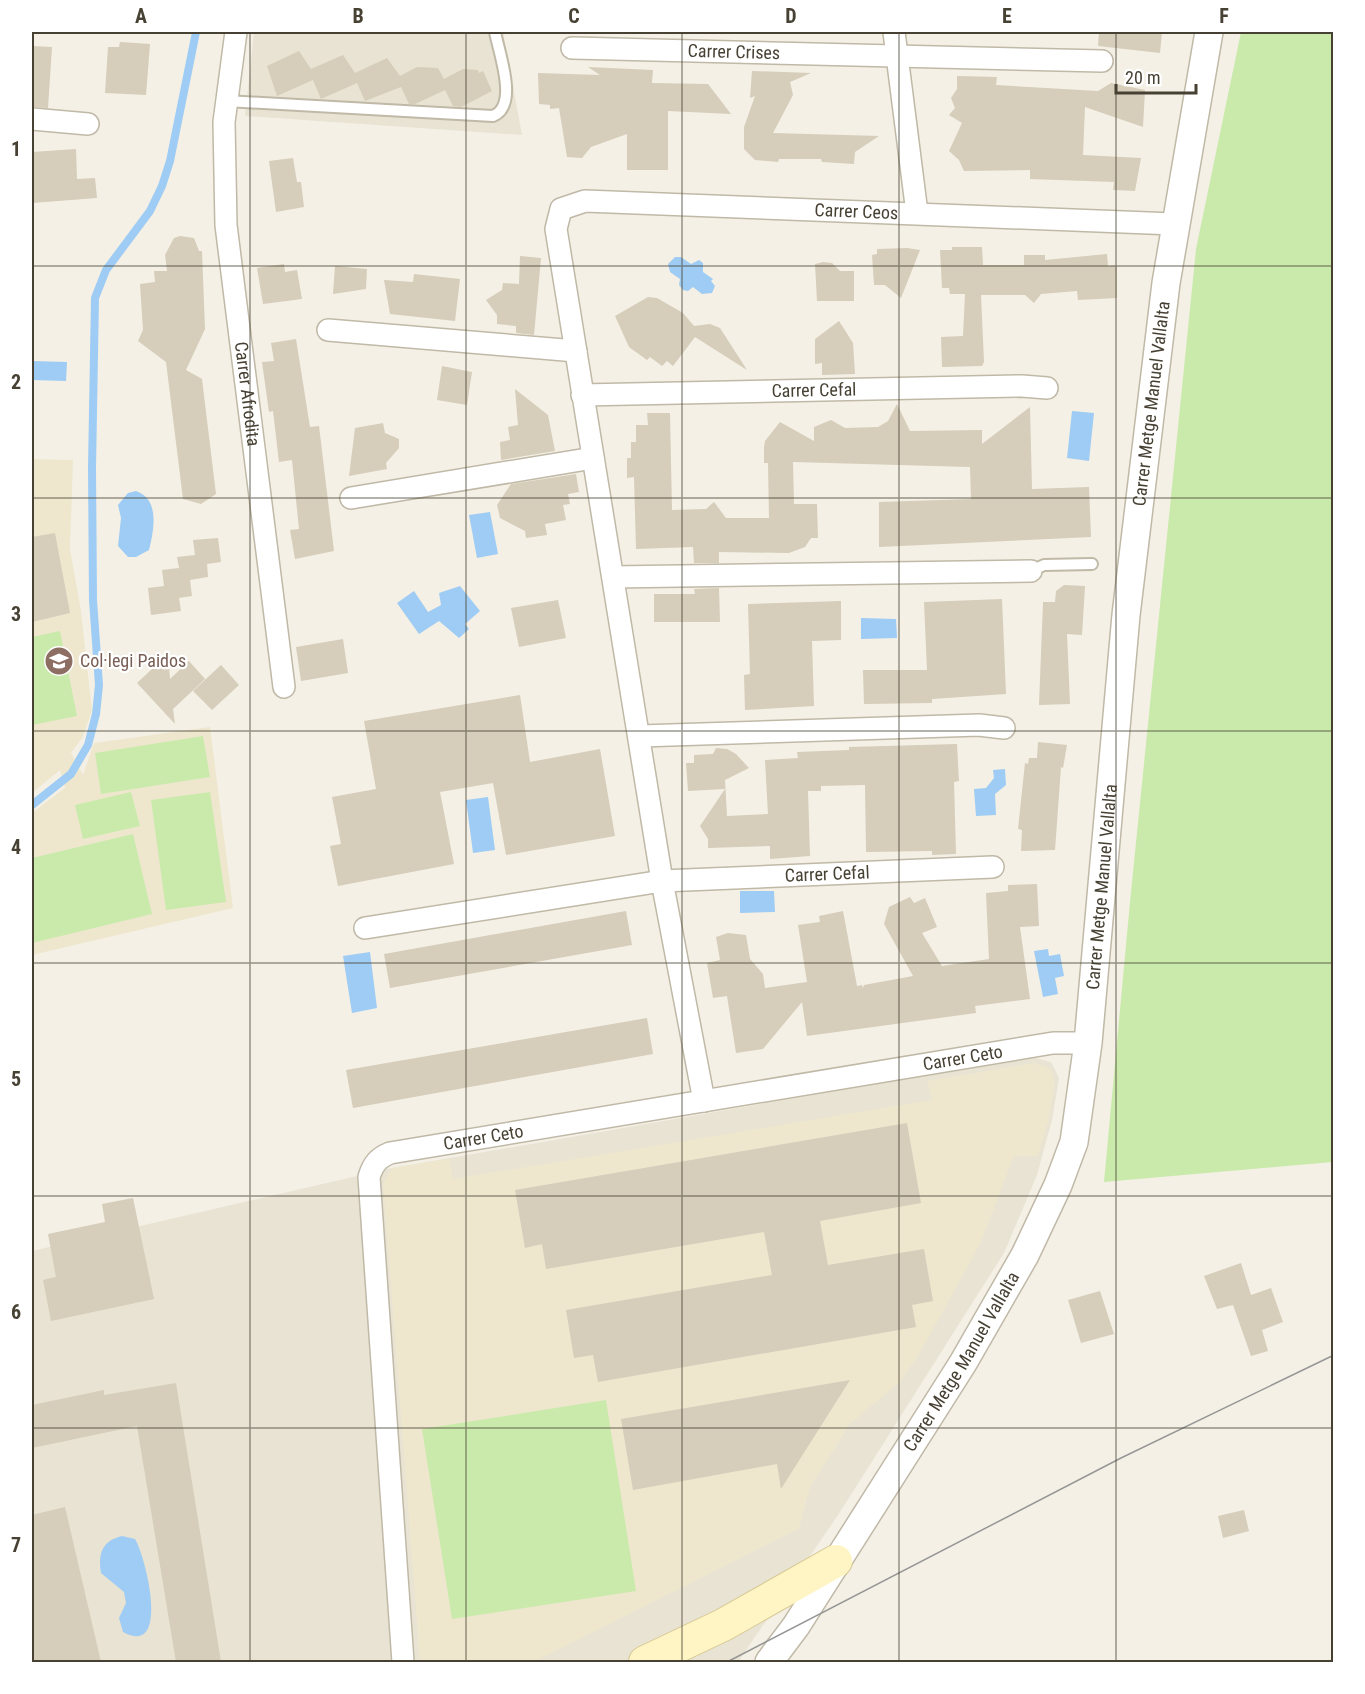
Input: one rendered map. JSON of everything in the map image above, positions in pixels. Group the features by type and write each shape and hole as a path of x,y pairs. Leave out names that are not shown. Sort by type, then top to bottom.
{"main road":[{"path":"645,1662 723,1625 836,1561"}],"street":[{"path":"217,32 231,54"},
{"name":"Carrer Afrodita","path":"236,32 231,54 223,148 226,225 284,687"},
{"path":"894,32 917,213"},
{"name":"Carrer Metge Manuel Vallalta","path":"769,1662 796,1626 963,1363 1045,1215 1074,1142 1088,1043 1126,615 1174,224 1209,32"},
{"name":"Carrer Crises","path":"572,48 1102,61"},
{"path":"32,119 88,124"},
{"name":"Carrer Ceos","path":"576,351 556,229 561,209 585,201 1174,224"},
{"path":"328,330 576,351 662,881 704,1101"},
{"name":"Carrer Cefal","path":"582,395 1047,388"},
{"path":"351,498 593,458"},
{"path":"613,577 1031,571"},
{"path":"640,736 979,724 1004,728"},
{"name":"Carrer Cefal","path":"365,928 662,881 993,867"},
{"name":"Carrer Ceto","path":"403,1662 369,1177 374,1164 390,1153 1053,1043 1088,1043"}],"lane":[{"path":"226,101 493,116 500,113 508,96 495,32"},
{"path":"1031,571 1044,565 1092,564"}],"shaded area":[{"path":"254,32 503,32 522,135 245,116"},
{"name":"Col·legi Paidos","path":"32,459 73,460 70,549 81,611 92,711 82,738 71,753 83,775 94,743 210,727 233,908 32,955 32,813 65,788 60,770 32,793"},
{"path":"1032,1057 1051,1062 1059,1078 1052,1120 1037,1175 1004,1253 840,1512 738,1662 32,1662 32,1251 392,1168"},
{"path":"1034,1063 1051,1069 1055,1082 1048,1122 1038,1156 1014,1156 980,1244 921,1351 901,1381 850,1424 810,1487 799,1529 534,1662 420,1662 383,1184 392,1168 449,1159 453,1179 932,1100 927,1081"}],"green space":[{"path":"1241,32 1333,32 1333,1162 1104,1182 1196,249"},
{"path":"60,631 77,716 32,725 32,637"},
{"path":"203,736 210,777 101,794 95,753"},
{"path":"131,792 140,826 83,839 75,805"},
{"path":"210,792 226,902 166,910 151,800"},
{"path":"133,834 152,914 32,943 32,858"},
{"path":"606,1400 636,1591 452,1619 422,1429"}],"water":[{"path":"675,257 681,257 691,264 699,260 703,263 703,272 713,279 711,281 715,286 712,293 702,294 693,287 688,291 683,290 679,285 680,279 670,272 668,264"},
{"path":"32,361 67,362 66,381 32,380"},
{"path":"1072,411 1094,413 1089,461 1067,458"},
{"path":"136,491 149,501 152,508 153,525 149,550 136,557 128,557 118,546 121,518 118,505 128,493"},
{"path":"490,512 498,554 477,558 469,515"},
{"path":"460,586 480,611 465,624 469,629 459,638 439,621 419,634 397,603 414,591 428,612 441,605 439,593"},
{"path":"861,618 896,619 897,638 861,639"},
{"path":"1005,769 1006,785 995,794 996,815 976,816 974,789 986,788 994,778 993,770"},
{"path":"488,797 495,850 473,853 466,800"},
{"path":"740,891 774,891 775,912 740,913"},
{"path":"1048,949 1049,956 1060,954 1064,976 1055,978 1058,994 1043,997 1034,951"},
{"path":"370,952 377,1008 352,1013 343,956"},
{"path":"122,1536 135,1539 149,1583 151,1619 147,1631 138,1636 123,1632 119,1618 126,1603 124,1592 101,1573 100,1559 103,1549 110,1541"}],"building":[{"path":"1099,32 1162,32 1160,53 1098,46"},
{"path":"120,42 150,44 146,95 105,93 108,47 119,47"},
{"path":"32,46 52,47 48,108 32,107"},
{"path":"299,51 311,69 343,55 355,73 387,58 400,76 417,67 438,68 444,79 463,69 478,70 479,73 483,71 492,91 461,107 453,106 445,90 415,104 409,104 401,87 365,101 357,83 321,99 313,80 277,96 267,66"},
{"path":"588,67 653,70 652,83 708,84 731,114 668,111 668,170 627,170 627,134 591,147 582,158 567,157 559,108 550,109 550,105 539,104 538,73 600,75"},
{"path":"752,71 811,73 790,82 793,95 773,133 879,136 855,152 854,164 822,162 821,159 779,159 778,162 755,160 744,149 744,127 755,96 750,98"},
{"path":"957,76 997,77 996,85 1098,91 1111,83 1145,90 1143,127 1085,107 1083,155 1141,158 1135,191 1113,190 1114,182 1030,179 1030,170 964,171 959,160 949,151 962,123 949,115 955,108 951,98 957,89"},
{"path":"76,149 77,179 95,178 97,198 32,203 32,152"},
{"path":"293,158 297,182 301,182 304,207 276,212 269,161"},
{"path":"180,236 194,238 199,251 202,251 205,329 186,370 202,379 216,494 201,504 183,499 166,362 138,341 143,330 140,284 155,282 154,271 167,271 165,255 174,238"},
{"path":"952,247 982,247 983,265 1024,265 1024,255 1045,255 1045,260 1107,254 1108,266 1117,265 1117,298 1078,300 1077,291 1041,294 1034,303 1025,295 981,295 984,362 982,366 942,367 941,337 963,336 965,294 950,294 949,288 942,288 940,250 952,250"},
{"path":"877,249 920,250 901,298 885,285 874,285 872,255 877,254"},
{"path":"520,256 541,258 534,335 516,333 516,326 497,324 497,315 486,300 502,290 503,283 519,284"},
{"path":"832,263 840,271 854,271 854,301 817,301 815,264"},
{"path":"284,264 285,272 297,270 302,299 263,304 257,268"},
{"path":"335,266 367,269 366,289 333,294"},
{"path":"414,274 460,279 455,321 390,314 384,280 413,282"},
{"path":"648,297 657,298 683,313 694,326 710,324 720,328 747,370 695,337 673,366 667,361 662,366 650,357 647,360 629,347 615,316"},
{"path":"839,321 853,343 855,374 822,375 822,363 815,364 815,339"},
{"path":"296,339 310,427 319,426 334,551 295,559 290,530 299,529 292,460 279,462 273,411 269,412 262,362 274,361 271,343"},
{"path":"442,366 472,372 467,405 437,400"},
{"path":"515,389 548,415 555,451 501,460 500,442 510,440 508,427 518,425"},
{"path":"897,404 910,431 982,430 982,444 1030,407 1032,489 1089,487 1091,537 879,547 879,502 971,499 970,467 793,462 794,504 817,504 818,538 811,538 805,547 789,553 719,552 719,563 694,563 693,547 636,549 634,477 627,478 627,458 631,458 631,442 636,442 636,425 648,425 647,413 670,413 672,510 706,509 714,502 726,518 769,518 768,463 764,463 764,447 765,441 780,422 814,441 814,427 831,420 845,428 878,427 888,421"},
{"path":"383,423 385,433 399,439 399,448 386,463 387,469 349,476 355,428"},
{"path":"576,474 579,492 568,494 570,504 563,505 566,520 545,524 547,535 526,538 525,531 500,518 497,505 511,484"},
{"path":"55,533 70,613 32,622 32,537"},
{"path":"218,538 221,562 207,564 208,577 190,580 192,596 179,598 181,611 151,615 148,588 164,586 162,570 179,568 177,557 195,555 193,540"},
{"path":"1064,585 1085,586 1082,635 1067,634 1070,704 1039,705 1043,602 1055,602 1056,591"},
{"path":"719,588 720,622 654,622 654,594 695,594 694,589"},
{"path":"1002,599 1006,694 932,699 932,703 864,704 863,670 927,670 924,602"},
{"path":"558,600 566,638 519,647 511,608"},
{"path":"841,601 841,640 812,641 814,706 745,710 744,675 750,674 748,604"},
{"path":"343,639 348,673 301,681 296,647"},
{"path":"168,654 170,679 189,661 205,679 173,709 175,724 137,683"},
{"path":"221,665 239,685 212,710 193,691"},
{"path":"520,695 530,762 600,749 615,836 506,855 493,783 440,792 454,864 338,886 330,846 341,844 332,797 376,789 364,721"},
{"path":"1038,742 1067,745 1063,768 1061,767 1055,850 1021,851 1022,830 1018,829 1025,763 1028,764 1029,758 1037,758"},
{"path":"957,744 959,781 954,782 956,854 932,855 932,851 866,852 865,785 821,786 821,791 808,791 810,856 770,859 770,846 708,848 708,839 700,826 725,789 688,791 686,763 694,763 694,755 713,754 716,748 727,749 736,754 749,768 725,780 727,816 768,814 765,760 798,758 797,752 849,750 849,747"},
{"path":"1037,884 1039,926 1020,927 1030,999 975,1006 976,1013 807,1036 802,1002 763,1049 736,1053 727,996 713,998 707,963 720,960 716,937 728,933 746,935 750,959 763,974 765,988 807,982 798,925 820,922 819,916 843,911 857,986 862,985 863,988 864,985 913,976 884,924 889,907 910,897 914,903 925,898 937,927 922,933 942,966 989,959 986,893 1008,891 1008,885"},
{"path":"626,911 632,945 390,988 384,954"},
{"path":"647,1018 653,1054 353,1108 346,1070"},
{"path":"907,1123 921,1203 820,1221 828,1265 924,1249 933,1301 912,1305 916,1327 598,1382 593,1355 574,1358 566,1310 772,1275 764,1232 546,1269 542,1244 525,1248 515,1190"},
{"path":"133,1198 154,1299 51,1321 43,1280 56,1277 48,1234 105,1222 102,1204"},
{"path":"1241,1263 1251,1295 1271,1288 1283,1322 1262,1330 1268,1351 1251,1356 1233,1305 1217,1309 1204,1276"},
{"path":"1100,1291 1114,1334 1081,1343 1068,1300"},
{"path":"850,1380 781,1489 777,1464 633,1490 621,1419"},
{"path":"176,1383 221,1662 176,1662 137,1426 32,1448 32,1405 104,1390 104,1395"},
{"path":"65,1507 101,1662 32,1662 32,1515"},
{"path":"1244,1510 1249,1531 1223,1538 1218,1516"}],"waterway":[{"path":"32,805 71,774 88,745 96,714 99,685 93,600 92,468 95,298 106,270 150,211 162,186 170,161 196,32"}],"tram line":[{"path":"727,1662 1121,1458 1334,1355"}],"place":[{"name":"Col·legi Paidos","path":"59,661"}]}
